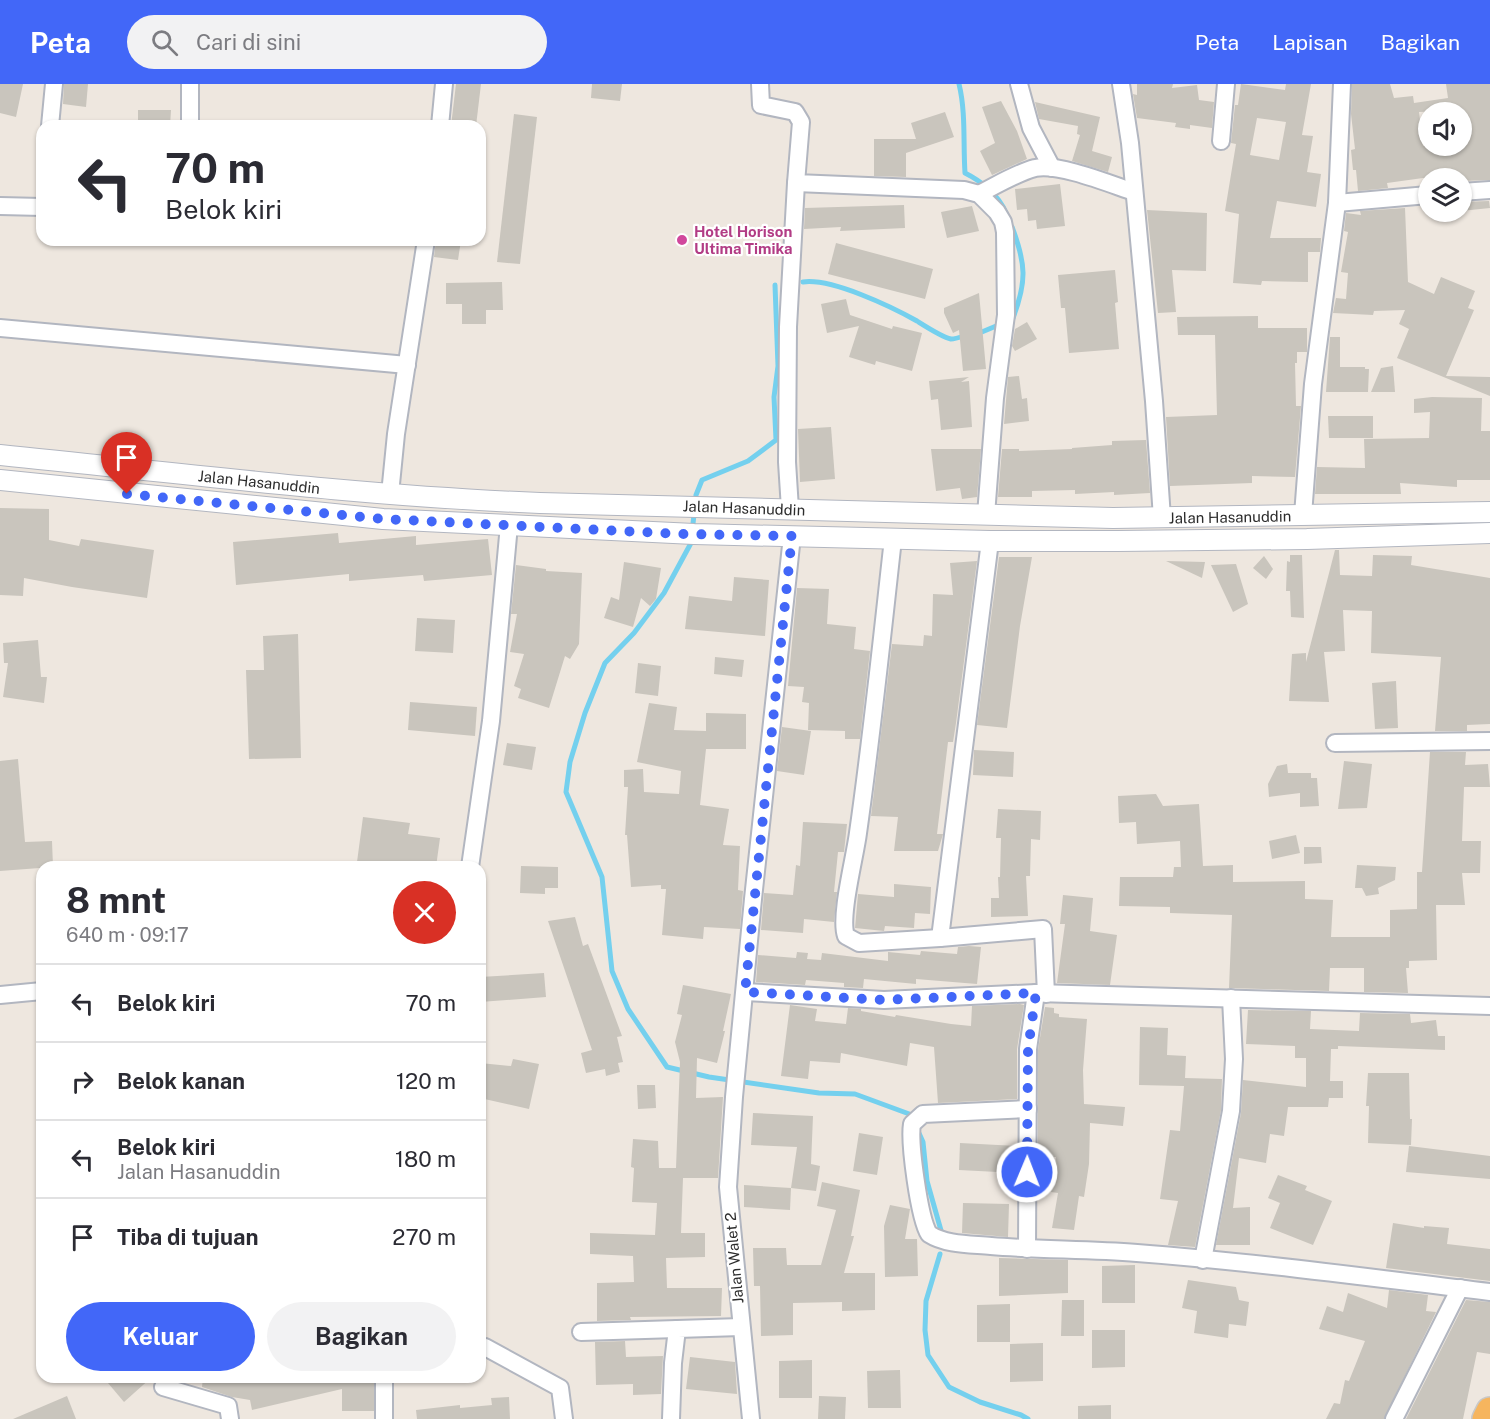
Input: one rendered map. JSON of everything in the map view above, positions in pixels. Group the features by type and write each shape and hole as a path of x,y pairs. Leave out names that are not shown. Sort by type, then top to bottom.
{"highway":[{"path":"1486,1419 1490,1411"}],"street":[{"path":"51,120 54,84"},
{"path":"190,84 190,120"},
{"path":"441,120 444,84"},
{"path":"760,84 761,105 795,112 801,122 787,339 787,462 790,509"},
{"path":"1018,84 1031,128 1052,168"},
{"path":"1121,84 1130,143 1154,401 1162,518"},
{"path":"1221,141 1227,84"},
{"path":"1303,515 1313,384 1337,203 1342,84"},
{"path":"796,183 945,188 980,194 1036,168 1052,168 1134,192"},
{"path":"1472,191 1490,190"},
{"path":"980,194 1003,222 1007,271 1006,315 1001,344 986,515"},
{"path":"1337,203 1418,196"},
{"path":"0,206 36,207"},
{"path":"390,494 406,365 425,246"},
{"path":"0,328 406,365"},
{"name":"Jalan Hasanuddin","path":"0,455 287,485 453,499 540,503 1162,518 1490,512"},
{"name":"Jalan Hasanuddin","path":"0,480 383,519 688,534 990,541 1307,539 1490,533"},
{"path":"471,861 491,722 509,525"},
{"name":"Jalan Walet 2","path":"751,1419 728,1186 734,1097 792,536"},
{"path":"893,539 858,833 843,930 846,936 859,943 1043,929 1041,994 1028,1049 1027,1249"},
{"path":"940,938 990,541"},
{"path":"1335,743 1490,741"},
{"path":"0,995 36,992"},
{"path":"745,992 884,1000 1041,994 1490,1006"},
{"path":"1203,1260 1231,1111 1234,1059 1231,998"},
{"path":"1028,1109 917,1119 911,1130 916,1183 922,1217 929,1234 942,1240 1027,1249 1135,1253 1308,1269 1490,1292"},
{"path":"1394,1419 1460,1288"},
{"path":"581,1332 741,1327"},
{"path":"670,1419 677,1329"},
{"path":"486,1348 560,1388 564,1419"},
{"path":"384,1383 384,1419"},
{"path":"164,1387 228,1406 230,1419"}],"building":[{"path":"0,84 23,84 16,117 0,113"},
{"path":"64,84 88,84 86,107 63,104"},
{"path":"456,84 481,84 477,120 452,120"},
{"path":"592,84 622,84 620,101 591,98"},
{"path":"1137,84 1173,84 1172,88 1197,85 1199,100 1214,102 1212,128 1190,125 1190,129 1175,127 1176,123 1137,118 1133,94 1137,95"},
{"path":"1241,84 1285,90 1286,84 1311,84 1302,135 1313,136 1307,172 1321,174 1316,207 1277,201 1270,238 1321,238 1320,252 1308,252 1308,282 1262,281 1261,285 1233,283 1239,214 1225,211 1236,144 1231,143 1235,105 1238,105","holes":["1257,118 1286,122 1279,160 1250,155"]},
{"path":"1352,84 1390,84 1394,98 1413,96 1414,103 1418,102 1418,156 1472,156 1472,102 1421,102 1448,98 1446,84 1490,84 1490,180 1472,181 1472,168 1418,168 1418,179 1387,183 1388,188 1358,191 1351,150 1355,149 1351,114"},
{"path":"1001,101 1017,131 1027,159 992,175 980,151 995,143 982,107"},
{"path":"1035,102 1100,117 1092,151 1112,157 1108,172 1072,161 1080,135 1077,134 1078,126 1039,119"},
{"path":"138,110 171,110 170,120 138,120"},
{"path":"945,112 954,137 906,153 906,177 874,176 874,139 916,139 911,123"},
{"path":"514,114 537,117 520,264 497,262"},
{"path":"1060,184 1065,226 1037,229 1036,220 1028,221 1027,209 1017,210 1015,189"},
{"path":"1489,201 1490,208 1472,210 1472,202"},
{"path":"904,205 905,228 840,231 841,227 804,229 805,208"},
{"path":"972,206 979,231 947,238 941,212"},
{"path":"1405,208 1408,282 1434,294 1441,277 1475,291 1468,308 1474,310 1446,376 1490,377 1490,396 1397,358 1409,329 1399,324 1405,310 1374,311 1373,315 1333,313 1336,298 1346,299 1348,273 1341,272 1348,232 1344,231 1346,213 1361,215 1360,211"},
{"path":"1147,210 1207,213 1206,271 1172,270 1176,312 1158,313"},
{"path":"836,243 933,269 925,299 828,274"},
{"path":"435,246 460,246 458,260 434,257"},
{"path":"1115,270 1119,349 1069,353 1065,308 1061,308 1058,275"},
{"path":"502,282 503,310 486,310 486,324 462,324 462,304 446,304 446,283"},
{"path":"979,293 986,369 963,371 959,330 953,333 944,308"},
{"path":"846,299 850,315 892,329 893,326 922,333 912,371 876,361 875,365 849,357 859,326 827,333 821,304"},
{"path":"1258,316 1258,328 1307,328 1307,352 1297,352 1297,363 1295,363 1296,406 1301,406 1295,477 1252,476 1252,483 1170,486 1166,417 1217,415 1215,335 1178,335 1177,317"},
{"path":"1027,322 1037,339 1015,351 1012,346 1015,329"},
{"path":"1330,337 1340,337 1340,367 1369,369 1368,392 1326,392"},
{"path":"1393,366 1395,392 1371,392 1381,368"},
{"path":"1019,376 1022,399 1027,398 1029,421 1004,424 1008,377"},
{"path":"969,377 961,382 969,381 972,427 941,430 938,399 931,400 929,381"},
{"path":"1482,398 1481,431 1490,431 1490,480 1457,480 1457,487 1400,483 1401,494 1315,494 1317,467 1365,468 1364,439 1429,438 1430,412 1414,413 1414,399"},
{"path":"1328,416 1373,416 1373,438 1329,438"},
{"path":"831,427 835,479 800,482 798,429"},
{"path":"1146,440 1150,493 1114,495 1114,492 1075,494 1075,490 1032,491 1032,497 998,497 1002,449 1019,449 1019,451 1072,449 1112,445 1112,441"},
{"path":"931,449 981,449 977,497 962,499 960,488 936,491"},
{"path":"0,508 49,509 49,540 79,546 81,539 154,550 147,598 24,578 23,596 0,595"},
{"path":"338,533 339,543 416,536 416,545 488,539 492,575 424,581 423,575 349,581 349,574 236,585 233,542"},
{"path":"1335,550 1339,550 1340,575 1372,576 1373,555 1412,556 1411,565 1490,578 1490,724 1467,725 1467,731 1435,731 1441,657 1371,653 1372,611 1343,610 1345,651 1324,652 1329,702 1289,701 1292,654 1306,653 1306,662"},
{"path":"1290,555 1302,555 1304,618 1291,617 1290,591 1286,591 1287,561 1290,562"},
{"path":"1264,556 1273,569 1266,579 1253,568"},
{"path":"999,557 1032,557 1020,626 1007,728 977,725"},
{"path":"977,561 953,742 948,742 937,834 943,834 938,851 894,851 898,817 871,816 892,644 923,646 924,635 932,636 933,594 953,595 950,563"},
{"path":"1166,561 1205,562 1202,578"},
{"path":"624,562 661,568 656,599 650,606 641,598 633,627 604,618 611,597 619,600"},
{"path":"1236,564 1248,604 1233,612 1211,565"},
{"path":"516,565 546,569 546,571 582,573 579,644 570,659 565,656 549,708 518,698 521,689 514,686 524,654 510,652 517,614 511,614"},
{"path":"734,577 769,580 765,636 685,629 689,596 732,601"},
{"path":"797,588 829,589 827,624 856,627 854,649 870,651 860,739 845,739 845,731 808,730 809,703 802,702 804,687 788,686"},
{"path":"417,618 455,620 453,653 415,651"},
{"path":"298,634 301,758 249,759 246,670 264,670 263,636"},
{"path":"38,640 41,677 47,677 44,703 3,697 8,663 4,663 3,643"},
{"path":"715,657 744,660 742,677 714,674"},
{"path":"638,663 661,666 658,696 635,693"},
{"path":"1396,681 1398,728 1375,729 1372,683"},
{"path":"410,702 477,707 475,736 408,730"},
{"path":"649,703 677,707 674,730 706,731 706,713 746,714 746,749 706,749 700,805 729,809 723,845 740,846 738,890 743,891 740,929 704,927 703,939 662,935 666,889 661,889 661,885 631,887 627,835 625,835 628,787 624,787 624,770 643,769 644,792 679,794 681,771 637,762"},
{"path":"782,727 811,731 804,775 777,771"},
{"path":"507,743 536,747 532,770 503,765"},
{"path":"974,750 1014,752 1013,777 973,775"},
{"path":"1430,752 1466,752 1465,765 1488,764 1490,787 1464,787 1462,841 1481,841 1480,873 1462,873 1465,905 1436,905 1437,960 1409,961 1409,968 1406,968 1408,993 1364,992 1364,968 1330,968 1329,991 1229,988 1232,915 1170,913 1170,907 1119,906 1120,877 1173,877 1174,867 1181,867 1180,841 1137,844 1136,822 1119,823 1118,796 1156,794 1163,806 1199,804 1203,866 1233,865 1233,882 1305,881 1305,899 1333,900 1331,937 1390,937 1390,910 1417,909 1417,872 1422,872"},
{"path":"18,759 25,842 52,841 53,861 36,861 36,868 0,871 0,761"},
{"path":"1344,761 1372,764 1367,808 1338,809"},
{"path":"1287,764 1288,773 1311,773 1311,778 1317,778 1319,806 1300,807 1300,793 1269,797 1268,784 1277,766"},
{"path":"998,809 1041,811 1040,840 1031,839 1030,876 1026,876 1028,916 991,917 991,898 999,898 1001,838 996,838"},
{"path":"363,817 410,823 408,834 440,838 437,861 357,861"},
{"path":"803,822 847,824 844,852 838,852 834,922 804,919 803,933 761,930 764,893 793,895 796,865 800,866"},
{"path":"1296,835 1300,853 1272,859 1269,841"},
{"path":"1304,847 1321,847 1322,863 1304,864"},
{"path":"1357,865 1396,867 1395,880 1378,888 1379,894 1366,896 1362,888 1355,888"},
{"path":"521,866 558,867 558,888 545,888 545,894 520,893"},
{"path":"894,884 931,887 930,914 915,913 914,928 885,926 884,931 855,928 858,894 894,897"},
{"path":"1063,895 1093,898 1090,931 1117,935 1110,985 1057,983 1065,924 1060,924"},
{"path":"575,917 583,946 588,944 622,1036 617,1037 623,1062 618,1063 620,1072 606,1076 605,1069 586,1073 581,1053 592,1050 548,921"},
{"path":"958,947 981,947 977,984 916,979 916,984 864,979 863,988 844,987 844,983 806,980 805,985 756,982 758,955 796,958 797,952 808,953 807,959 821,960 822,953 888,961 888,952 920,955 921,951 957,954"},
{"path":"544,973 546,997 486,1002 486,977"},
{"path":"683,985 731,994 717,1063 697,1058 696,1098 723,1097 718,1178 683,1178 681,1233 705,1233 705,1257 666,1258 667,1288 722,1288 721,1316 630,1317 631,1320 597,1321 597,1283 634,1282 633,1256 590,1254 590,1233 655,1235 657,1203 632,1202 633,1139 658,1141 659,1168 676,1168 680,1062 675,1042 682,1015 677,1014"},
{"path":"790,1005 817,1009 815,1021 846,1024 848,1008 895,1017 896,1015 971,1026 972,1006 1024,1005 1017,1049 1017,1099 938,1103 934,1047 910,1043 907,1066 841,1053 840,1063 810,1061 808,1079 781,1076"},
{"path":"1045,1007 1054,1008 1054,1013 1059,1014 1059,1017 1087,1019 1083,1070 1084,1104 1125,1107 1123,1126 1090,1123 1089,1164 1084,1197 1079,1196 1074,1230 1052,1228 1058,1193 1051,1192 1056,1157 1038,1157 1038,1050"},
{"path":"1248,1010 1311,1011 1310,1029 1359,1031 1360,1013 1410,1014 1411,1023 1436,1020 1438,1036 1445,1036 1445,1050 1338,1046 1338,1049 1331,1049 1330,1081 1343,1081 1343,1098 1329,1098 1328,1107 1288,1107 1284,1136 1270,1134 1266,1163 1239,1158 1233,1208 1250,1207 1250,1245 1216,1245 1241,1113 1243,1080 1306,1087 1306,1058 1295,1058 1295,1046 1246,1044"},
{"path":"1140,1027 1168,1028 1167,1055 1186,1056 1185,1078 1222,1079 1221,1110 1195,1247 1168,1245 1178,1201 1160,1199 1170,1130 1180,1131 1184,1086 1139,1085"},
{"path":"513,1059 539,1064 529,1109 486,1099 486,1064 511,1066"},
{"path":"1368,1073 1409,1073 1411,1145 1368,1143 1369,1106 1366,1106"},
{"path":"637,1085 655,1085 656,1108 638,1109"},
{"path":"753,1113 813,1116 811,1164 820,1166 816,1191 791,1188 797,1147 751,1145"},
{"path":"859,1133 883,1137 877,1175 853,1171"},
{"path":"960,1143 1017,1146 1017,1173 959,1170"},
{"path":"1409,1146 1490,1156 1490,1179 1406,1172"},
{"path":"1278,1175 1307,1186 1305,1190 1332,1201 1313,1245 1270,1228 1280,1203 1268,1198"},
{"path":"822,1182 860,1190 851,1236 854,1236 844,1273 875,1273 875,1310 842,1311 842,1302 793,1303 793,1335 761,1336 760,1286 754,1286 753,1248 786,1248 787,1265 821,1265 836,1210 817,1206"},
{"path":"744,1185 791,1188 790,1210 744,1207"},
{"path":"963,1203 1009,1204 1008,1237 962,1233"},
{"path":"890,1205 910,1209 905,1239 917,1239 918,1276 885,1277 884,1226"},
{"path":"1393,1223 1424,1228 1424,1226 1449,1228 1447,1244 1490,1249 1490,1281 1386,1268"},
{"path":"999,1258 1068,1260 1068,1293 999,1296"},
{"path":"1135,1265 1135,1303 1102,1303 1102,1266"},
{"path":"1188,1280 1236,1287 1239,1300 1249,1302 1246,1326 1229,1324 1228,1338 1194,1333 1197,1311 1182,1308"},
{"path":"1389,1290 1428,1295 1426,1311 1436,1312 1384,1419 1326,1419 1334,1403 1340,1404 1345,1380 1349,1381 1365,1341 1319,1329 1327,1306 1343,1312 1348,1293 1387,1308"},
{"path":"1062,1300 1084,1300 1084,1336 1061,1336"},
{"path":"1466,1300 1490,1302 1490,1354 1477,1352 1463,1419 1406,1419"},
{"path":"1010,1304 1010,1342 977,1342 977,1305"},
{"path":"1092,1330 1125,1330 1125,1367 1092,1368"},
{"path":"625,1341 626,1357 663,1356 661,1394 633,1395 633,1384 596,1385 595,1342"},
{"path":"1043,1343 1043,1381 1010,1382 1010,1344"},
{"path":"690,1357 735,1362 737,1394 686,1389"},
{"path":"812,1360 812,1398 779,1398 779,1361"},
{"path":"900,1370 901,1408 868,1408 867,1371"},
{"path":"108,1383 145,1383 124,1402"},
{"path":"202,1383 374,1383 374,1411 342,1411 342,1389 252,1410 250,1400 232,1397 202,1387"},
{"path":"67,1396 76,1419 13,1419"},
{"path":"819,1396 846,1397 845,1419 818,1419"},
{"path":"509,1397 510,1419 417,1419 416,1410 460,1405 460,1408 492,1405 491,1398"},
{"path":"1111,1405 1111,1419 1078,1419 1078,1406"}],"waterway":[{"path":"959,84 965,173 989,189 999,200 1006,213"},
{"path":"1010,320 1018,305 1023,283 1022,262 1012,227"},
{"path":"803,282 830,284 878,301 947,338 964,336"},
{"path":"775,285 778,366 774,397 776,440 748,461 702,480 696,495 691,543 664,593 634,633 605,663 585,713 570,762 566,792 602,877 612,971 628,1009 667,1067 709,1077 819,1093 855,1094 912,1115 913,1119"},
{"path":"977,334 1001,324"},
{"path":"918,1131 923,1142 927,1181 942,1234"},
{"path":"940,1254 926,1301 925,1330 928,1355 949,1387 980,1402 1028,1419"}],"place":[{"name":"Hotel Horison Ultima Timika","path":"682,240"}],"route":[{"path":"127,494 383,519 681,534 792,536 745,992 884,1000 1036,993 1028,1049 1027,1172"}]}
